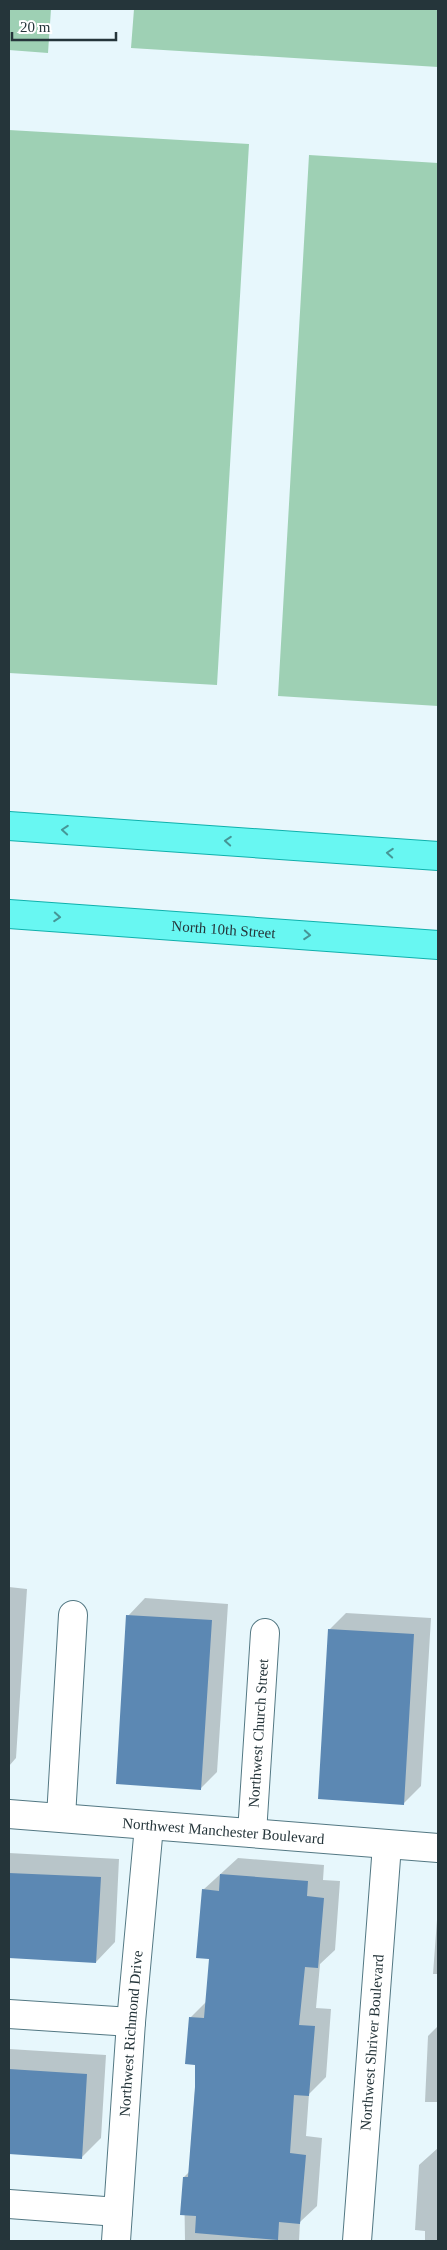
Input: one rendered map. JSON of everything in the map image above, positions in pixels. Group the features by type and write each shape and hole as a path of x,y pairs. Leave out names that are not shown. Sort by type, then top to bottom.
{"main road":[{"path":"9,826 438,856"},
{"name":"North 10th Street","path":"9,914 438,945"}],"street":[{"path":"61,1817 73,1615"},
{"name":"Northwest Church Street","path":"252,1833 265,1633"},
{"name":"Northwest Manchester Boulevard","path":"9,1814 438,1848"},
{"name":"Northwest Richmond Drive","path":"116,2241 131,2022 149,1826"},
{"name":"Northwest Shriver Boulevard","path":"357,2241 387,1845"},
{"path":"9,2014 131,2022"},
{"path":"9,2204 118,2212"}],"green space":[{"path":"9,9 51,9 48,53 9,50"},
{"path":"134,9 438,9 438,67 131,48"},
{"path":"9,130 249,144 217,685 9,673"},
{"path":"309,155 438,163 438,706 278,696"}],"building":[{"path":"126,1615 212,1620 201,1790 116,1784"},
{"path":"328,1629 414,1634 404,1805 318,1799"},
{"path":"9,1873 101,1877 96,1963 9,1958"},
{"path":"220,1874 308,1881 307,1896 324,1898 318,1968 305,1967 299,2025 315,2026 309,2096 294,2095 290,2153 306,2155 300,2224 279,2222 278,2240 195,2233 196,2216 180,2215 183,2177 188,2177 195,2087 195,2065 185,2064 189,2017 204,2018 209,1959 196,1958 202,1889 219,1891"},
{"path":"9,2069 87,2074 82,2159 9,2154"}]}
